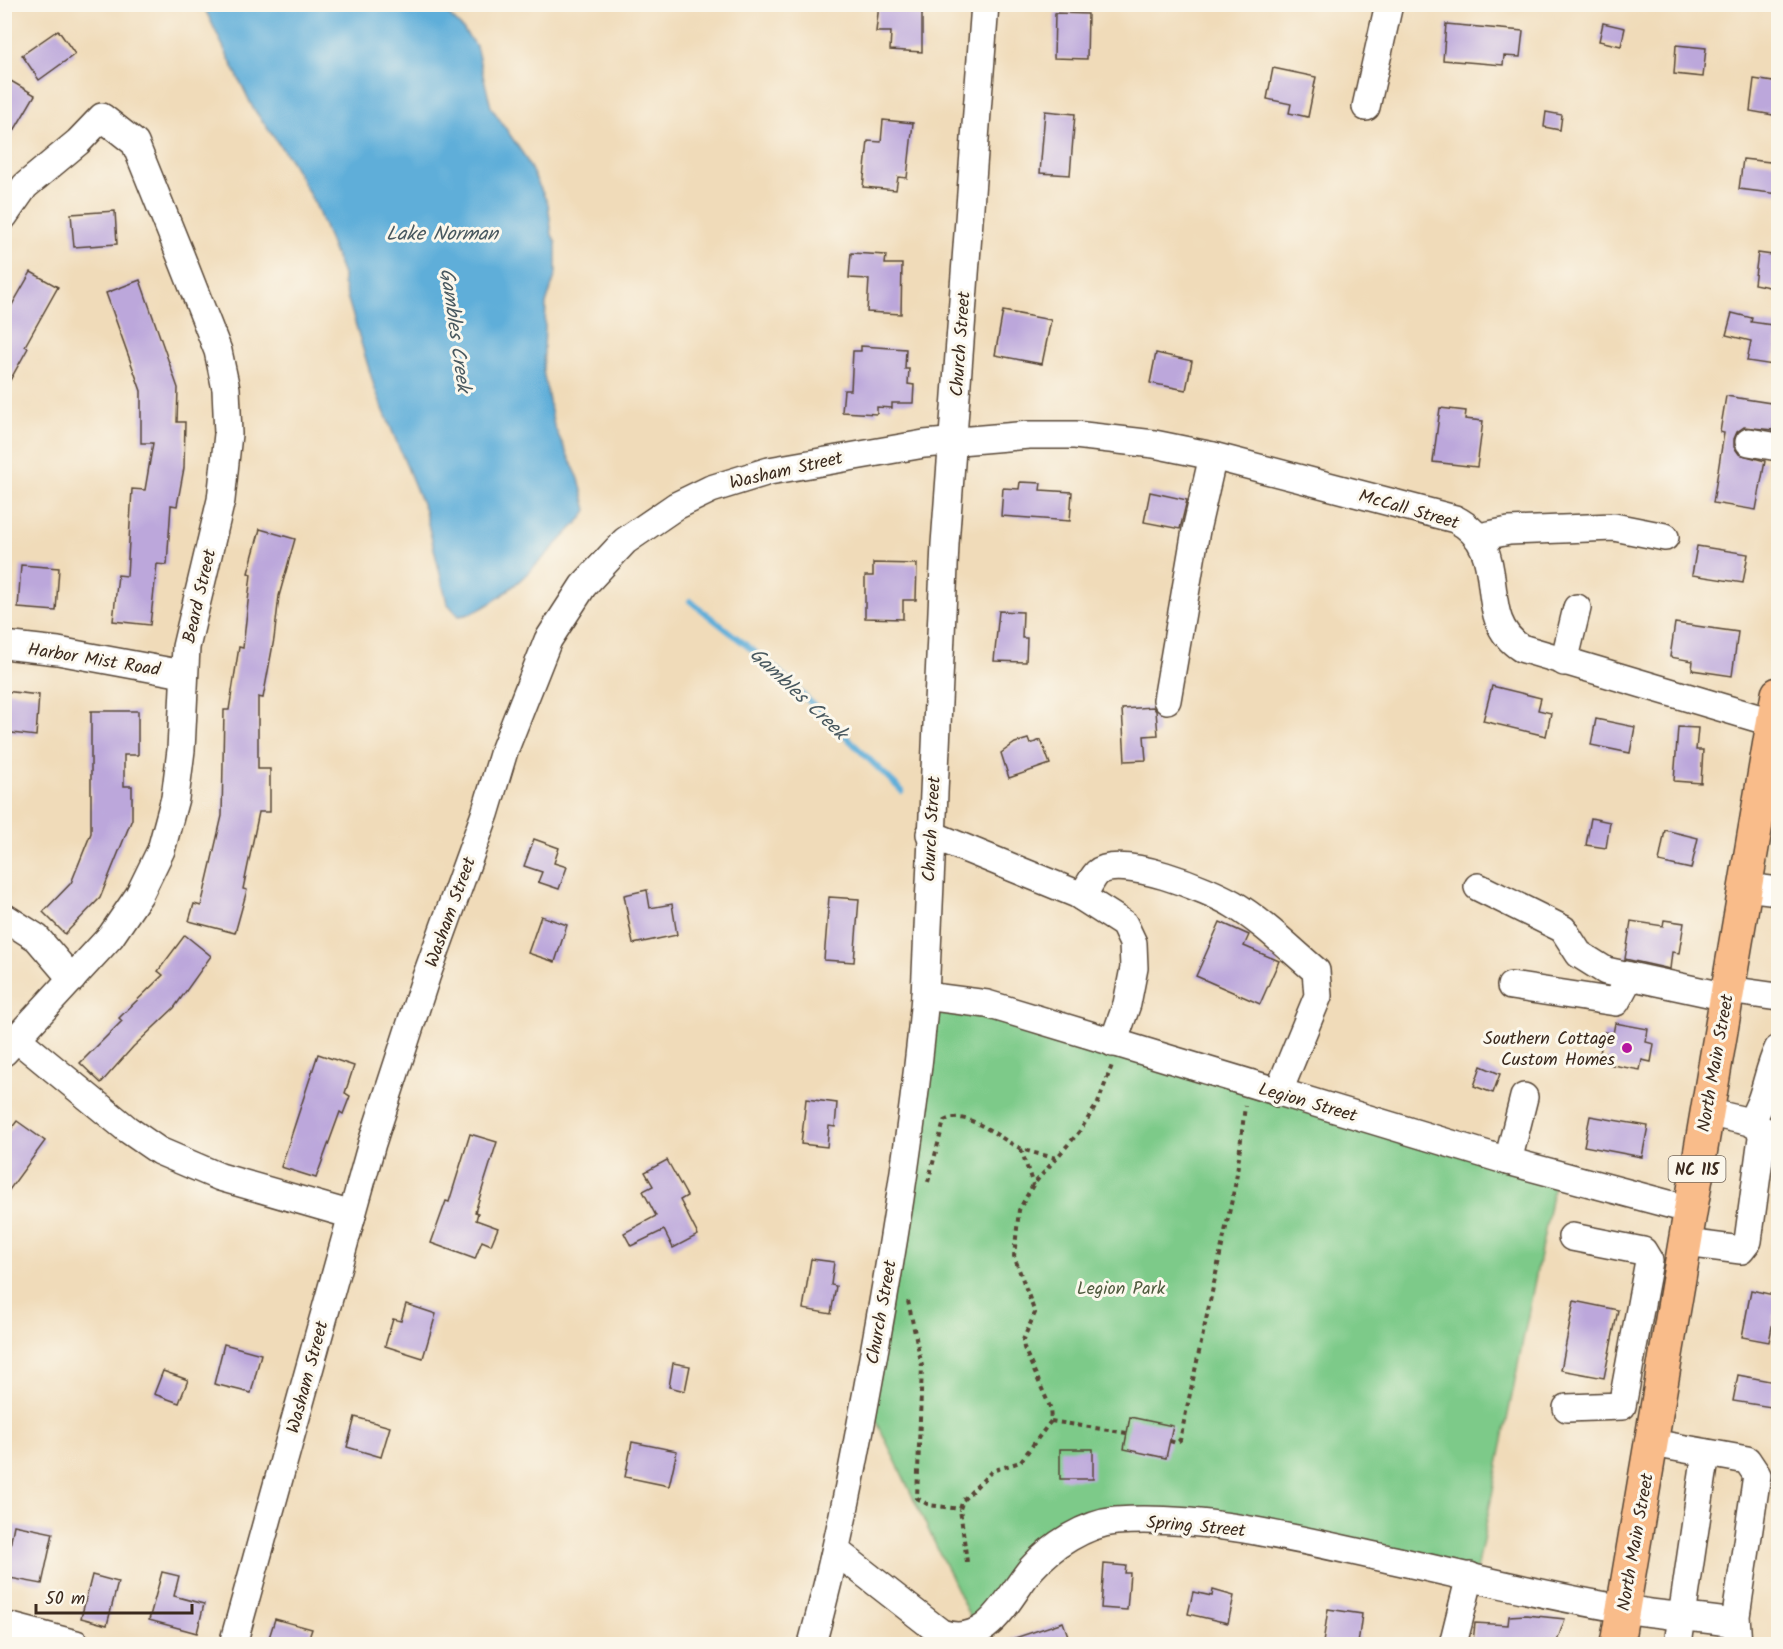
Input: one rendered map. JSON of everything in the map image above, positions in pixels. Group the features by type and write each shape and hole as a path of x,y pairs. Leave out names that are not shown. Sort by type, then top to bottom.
{"main road":[{"name":"North Main Street","path":"1617,1644 1776,709"}],"street":[{"name":"Church Street","path":"812,1644 836,1551 887,1281 919,1068 925,996 930,834 945,544 985,4"},
{"path":"1366,107 1389,4"},
{"name":"Beard Street","path":"4,216 25,186 78,142 102,117 135,143 218,351 226,389 228,434 221,500 186,647 175,798 161,850 139,895 111,936 10,1045"},
{"name":"McCall Street","path":"954,441 1075,435 1154,444 1213,456 1455,519 1468,526 1487,550 1495,612 1503,633 1521,648 1564,662 1776,709"},
{"name":"Washam Street","path":"233,1644 352,1215 426,977 485,814 504,751 548,640 583,586 625,541 647,524 711,489 769,471 814,461 954,441"},
{"path":"1749,442 1779,447"},
{"path":"1167,700 1196,530 1213,456"},
{"path":"1479,537 1509,531 1614,527 1665,537"},
{"path":"1564,662 1577,608"},
{"name":"Harbor Mist Road","path":"4,645 58,651 183,674"},
{"path":"930,834 1082,897 1124,924 1133,943 1134,968 1127,1004 1113,1052"},
{"path":"1082,897 1098,872 1116,867 1134,867 1162,875 1232,903 1316,971 1318,996 1278,1093"},
{"path":"1478,887 1563,929 1579,954 1606,971 1727,994 1779,997"},
{"path":"1746,887 1779,891"},
{"path":"4,917 37,938 72,979"},
{"path":"1511,986 1616,1002 1630,976"},
{"name":"Legion Street","path":"925,996 987,1004 1113,1052 1247,1084 1508,1161 1691,1210"},
{"path":"10,1045 159,1151 219,1177 352,1215"},
{"path":"1750,1122 1760,1108 1769,1068 1779,1049"},
{"path":"1508,1161 1524,1097"},
{"path":"1649,1261 1742,1250 1748,1241 1763,1130 1750,1122 1707,1112"},
{"path":"1572,1237 1643,1251 1649,1261 1622,1406"},
{"path":"1567,1408 1622,1406 1658,1409"},
{"path":"1652,1443 1748,1460 1756,1474 1737,1634"},
{"path":"1677,1644 1706,1453"},
{"name":"Spring Street","path":"836,1551 941,1633 962,1638 992,1624 1032,1569 1052,1550 1071,1537 1112,1522 1143,1521 1236,1527 1623,1609 1680,1616 1737,1634"},
{"path":"1453,1644 1470,1576"},
{"path":"4,1625 76,1644"}],"path":[{"path":"967,1562 960,1509 963,1500 992,1471 1020,1462 1051,1422 1050,1407 1024,1348 1023,1340 1035,1313 1035,1306 1014,1256 1019,1210 1033,1185 1079,1132 1098,1103 1113,1052"},
{"path":"1170,1441 1176,1443 1180,1440 1236,1181 1247,1084"},
{"path":"925,1192 944,1121 949,1118 972,1122 1021,1149 1056,1158"},
{"path":"1021,1149 1033,1185"},
{"path":"907,1294 922,1366 917,1498 929,1505 960,1509"},
{"path":"1051,1422 1127,1433"}],"green space":[{"name":"Legion Park","path":"925,997 1556,1175 1476,1575 1297,1537 1090,1527 977,1632 868,1403"}],"water":[{"name":"Lake Norman","path":"203,5 439,5 476,46 491,107 525,157 548,204 552,235 556,242 556,273 546,304 543,371 554,426 579,479 587,510 583,517 525,576 491,603 474,612 459,616 447,603 425,511 375,389 343,283 343,275 316,206 291,161 253,108"}],"building":[{"path":"879,4 916,4 915,9 922,10 922,52 890,50 891,32 876,32"},
{"path":"1055,13 1088,14 1087,59 1054,58"},
{"path":"1603,23 1625,28 1621,46 1599,41"},
{"path":"1446,24 1523,31 1520,57 1504,56 1503,65 1443,60"},
{"path":"58,30 75,54 39,80 22,55"},
{"path":"1676,45 1706,48 1703,77 1674,74"},
{"path":"1273,68 1316,77 1308,117 1289,113 1291,104 1267,99"},
{"path":"4,77 35,95 4,148"},
{"path":"1754,79 1779,83 1779,116 1750,111"},
{"path":"1045,111 1075,114 1070,175 1040,173"},
{"path":"1546,112 1562,115 1560,130 1544,127"},
{"path":"883,120 913,123 907,178 898,177 896,190 863,187 868,141 881,142"},
{"path":"1743,159 1779,163 1779,194 1739,189"},
{"path":"115,211 117,244 74,247 71,214"},
{"path":"851,253 886,255 885,264 902,264 901,314 867,312 869,279 849,278"},
{"path":"1758,253 1779,256 1779,289 1754,284"},
{"path":"31,272 58,287 25,346 28,348 4,391 4,319"},
{"path":"140,280 178,388 177,422 185,422 184,468 177,506 171,505 167,565 157,564 150,625 113,621 118,575 127,576 132,489 145,490 153,443 141,443 141,391 106,293"},
{"path":"1003,311 1051,320 1042,364 995,355"},
{"path":"1732,313 1752,318 1751,322 1779,326 1773,365 1747,361 1751,341 1726,335"},
{"path":"861,346 906,349 905,369 909,369 908,384 914,385 913,403 892,403 892,408 877,407 877,414 842,412 844,390 851,390 853,351 861,351"},
{"path":"1156,353 1192,361 1186,390 1150,383"},
{"path":"1726,396 1777,404 1773,430 1744,427 1737,432 1734,439 1734,447 1739,454 1765,461 1756,510 1713,503 1724,433 1720,432"},
{"path":"1440,408 1466,411 1465,419 1483,421 1477,467 1433,462"},
{"path":"1020,482 1041,483 1040,490 1072,492 1070,521 1001,516 1003,488 1019,489"},
{"path":"1150,492 1187,500 1180,529 1144,522"},
{"path":"260,529 295,539 279,596 263,698 258,697 258,769 270,769 270,812 259,812 243,889 247,890 235,933 189,921 194,904 201,906 222,816 224,710 229,710 239,647 243,648 251,574 248,573"},
{"path":"1697,546 1748,554 1743,583 1692,575"},
{"path":"873,563 917,564 916,600 903,600 903,619 865,618 865,576 873,576"},
{"path":"21,565 59,568 56,611 18,608"},
{"path":"999,611 1023,612 1022,638 1027,638 1026,662 994,661"},
{"path":"1675,623 1738,632 1732,676 1692,670 1693,661 1670,657"},
{"path":"1492,686 1541,698 1538,710 1551,713 1546,736 1483,721"},
{"path":"4,691 39,695 36,736 4,732"},
{"path":"1153,707 1156,711 1158,735 1144,736 1146,760 1125,761 1122,709"},
{"path":"91,711 138,711 138,755 124,755 124,786 132,786 132,819 100,898 65,934 43,912 71,883 91,833"},
{"path":"1596,719 1635,727 1630,753 1591,745"},
{"path":"1678,727 1698,728 1696,750 1703,750 1701,783 1674,781"},
{"path":"1028,739 1030,744 1041,740 1050,764 1009,778 1001,753 1015,743"},
{"path":"1591,818 1610,822 1606,848 1586,845"},
{"path":"1665,830 1698,838 1691,869 1659,862"},
{"path":"534,839 559,848 554,863 567,867 559,889 538,882 542,872 524,866"},
{"path":"647,890 650,908 672,904 677,935 633,944 624,895"},
{"path":"829,897 859,899 854,962 824,960"},
{"path":"541,916 567,925 555,962 528,953"},
{"path":"1664,920 1684,923 1679,953 1672,952 1670,969 1625,959 1631,921 1663,926"},
{"path":"1220,922 1249,935 1244,946 1279,961 1260,1004 1196,976"},
{"path":"185,935 211,956 174,1008 133,1047 101,1083 80,1063 122,1021 119,1018 163,975 158,971"},
{"name":"Southern Cottage Custom Homes","path":"1615,1023 1648,1029 1646,1042 1654,1044 1651,1062 1642,1060 1640,1070 1606,1064 1608,1054 1600,1053 1604,1032 1613,1034"},
{"path":"318,1054 354,1066 345,1093 350,1096 343,1114 340,1112 316,1178 281,1167"},
{"path":"1481,1066 1500,1074 1493,1093 1474,1086"},
{"path":"806,1099 837,1103 835,1127 829,1126 827,1147 801,1144"},
{"path":"1590,1116 1648,1126 1642,1157 1584,1146"},
{"path":"17,1121 45,1141 4,1197 4,1138"},
{"path":"470,1134 497,1142 475,1212 478,1213 476,1220 498,1228 491,1245 482,1241 475,1259 431,1243 446,1201 449,1202"},
{"path":"667,1160 687,1196 680,1200 698,1235 673,1248 664,1230 631,1246 624,1233 656,1216 643,1191 653,1186 645,1172"},
{"path":"811,1259 834,1262 831,1285 836,1286 831,1314 803,1309"},
{"path":"1751,1290 1778,1296 1769,1342 1742,1337"},
{"path":"1574,1301 1618,1310 1604,1378 1561,1370"},
{"path":"406,1304 436,1314 423,1358 385,1346 393,1319 401,1321"},
{"path":"224,1344 261,1354 251,1393 214,1384"},
{"path":"673,1363 690,1366 685,1391 669,1387"},
{"path":"163,1371 188,1380 179,1403 154,1394"},
{"path":"1738,1375 1775,1382 1771,1407 1733,1401"},
{"path":"355,1417 390,1427 381,1457 347,1447"},
{"path":"1130,1417 1173,1426 1166,1458 1124,1449"},
{"path":"632,1442 677,1451 669,1486 625,1477"},
{"path":"1060,1449 1093,1449 1093,1479 1060,1479"},
{"path":"14,1525 53,1533 42,1584 4,1577"},
{"path":"1104,1564 1126,1566 1125,1573 1130,1573 1127,1610 1101,1608"},
{"path":"162,1572 179,1576 174,1596 204,1604 197,1633 149,1620"},
{"path":"92,1575 118,1582 107,1625 81,1618"},
{"path":"1213,1590 1234,1596 1228,1623 1188,1614 1193,1592 1212,1596"},
{"path":"1328,1609 1362,1614 1358,1644 1323,1643"},
{"path":"1526,1615 1565,1619 1556,1644 1473,1642 1475,1623 1508,1625 1509,1616"},
{"path":"275,1619 312,1629 307,1644 267,1644"},
{"path":"1063,1622 1071,1644 1004,1644 1003,1642"}],"waterway":[{"name":"Gambles Creek","path":"690,601 774,667 902,791"}],"place":[{"name":"Southern Cottage Custom Homes","path":"1627,1048"}]}
